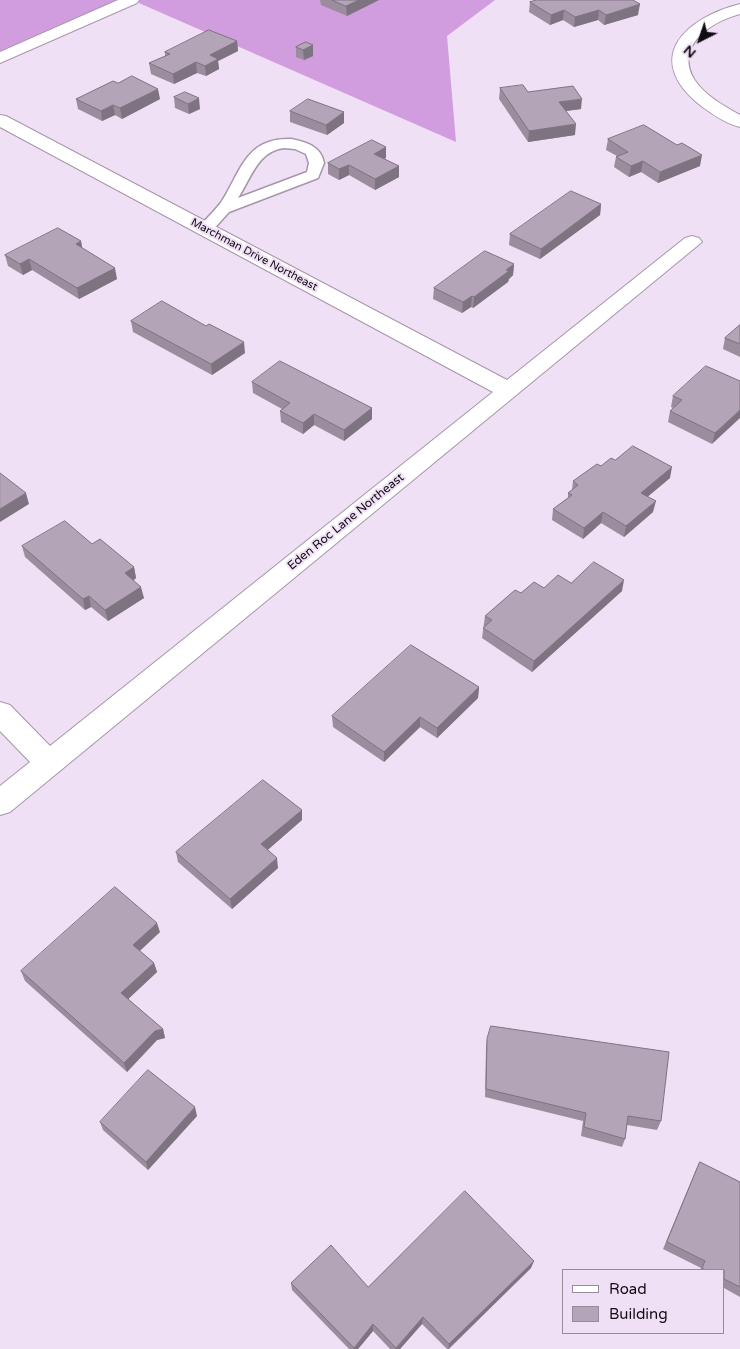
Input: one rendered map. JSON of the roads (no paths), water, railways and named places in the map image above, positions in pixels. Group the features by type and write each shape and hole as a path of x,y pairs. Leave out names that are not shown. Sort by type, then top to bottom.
{"street":[{"path":"0,58 131,0"},
{"path":"740,9 717,16 692,32 684,42 680,53 680,65 693,89 718,109 740,122"},
{"name":"Marchman Drive Northeast","path":"0,120 508,391"},
{"name":"Eden Roc Lane Northeast","path":"0,803 692,242"},
{"path":"0,713 49,763"}],"lane":[{"path":"205,230 218,218 223,209 257,154 266,148 286,143 310,150 315,156 317,163 313,175 223,209"}]}
